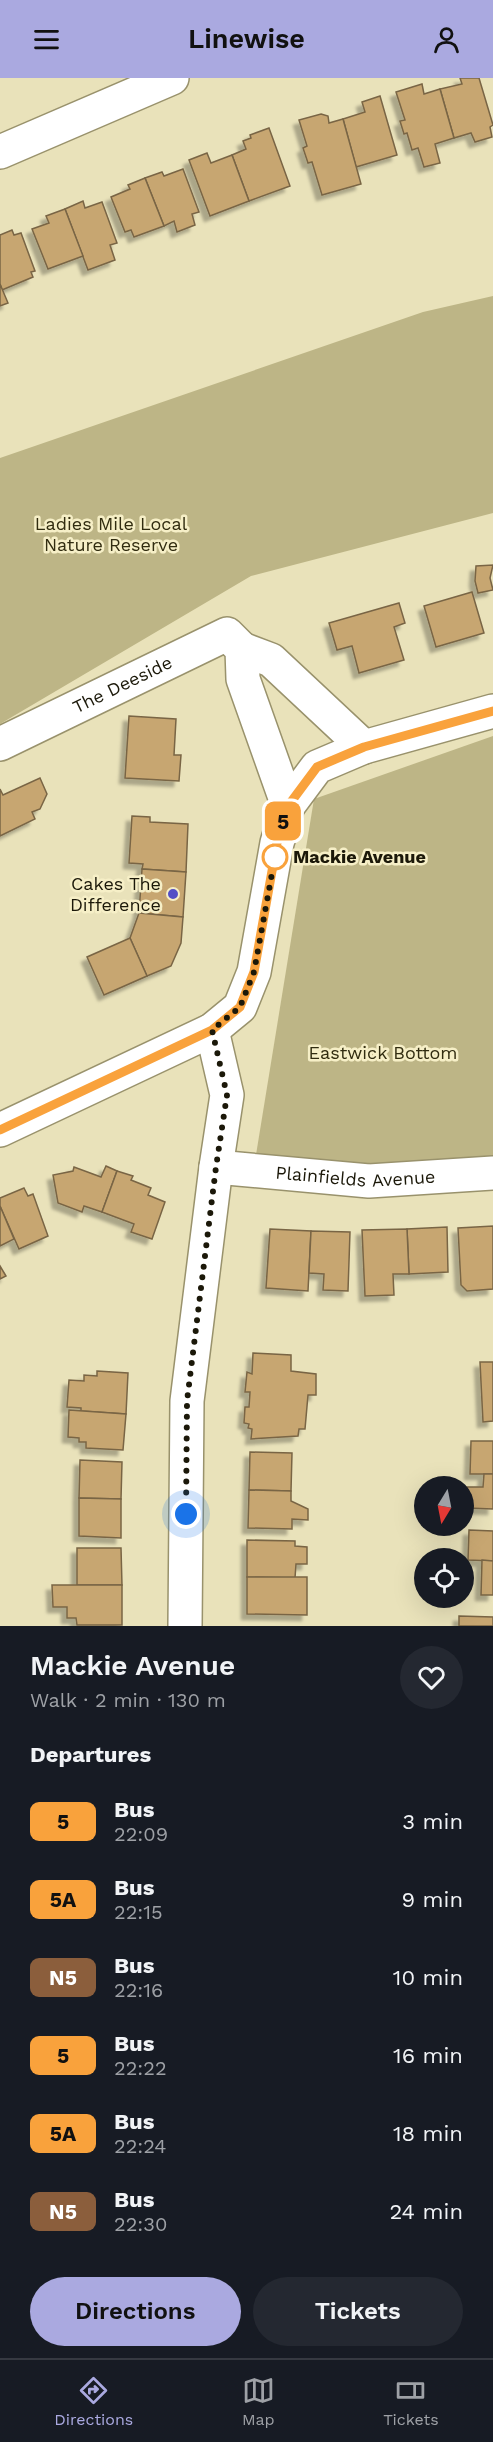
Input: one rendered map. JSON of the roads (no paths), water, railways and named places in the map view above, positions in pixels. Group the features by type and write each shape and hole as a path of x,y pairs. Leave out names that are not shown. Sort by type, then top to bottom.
{"street":[{"path":"0,152 172,78"},
{"name":"The Deeside","path":"0,744 226,634 242,649 271,660 364,747"},
{"path":"242,649 243,679 288,806"},
{"path":"0,1130 212,1030 240,1007 254,972 277,843 288,806 317,767 364,747 493,711"},
{"path":"185,1626 187,1401 227,1095 212,1030"},
{"name":"Plainfields Avenue","path":"216,1167 369,1180 493,1173"}],"place":[{"name":"Mackie Avenue","path":"275,857"},
{"name":"Cakes The Difference","path":"173,894"}],"park label":[{"name":"Ladies Mile Local Nature Reserve","path":"111,534"},
{"name":"Eastwick Bottom","path":"383,1053"}]}
